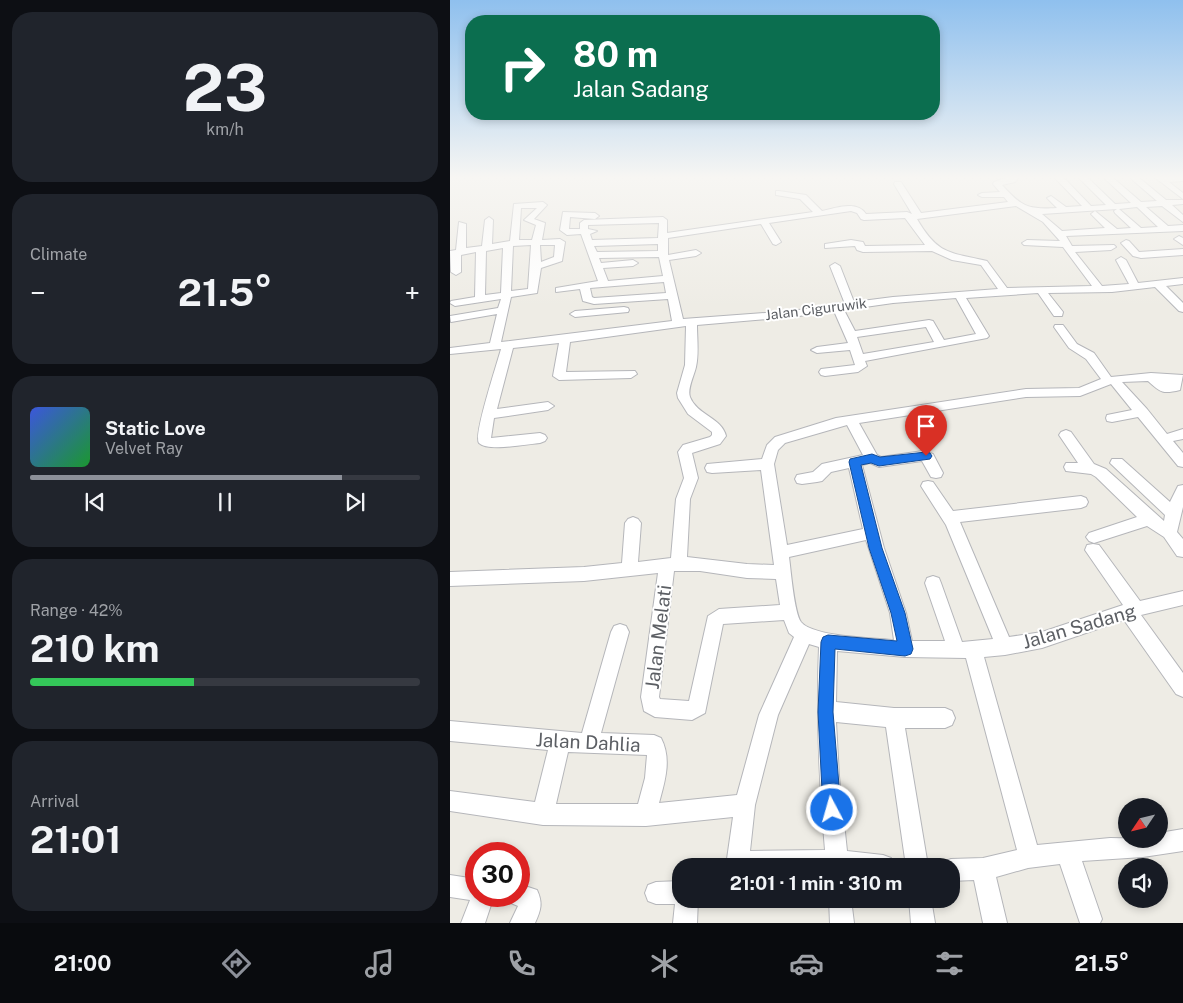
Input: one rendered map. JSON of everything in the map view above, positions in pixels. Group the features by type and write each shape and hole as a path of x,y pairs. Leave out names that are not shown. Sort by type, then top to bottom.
{"street":[{"path":"516,219 503,310 502,345 484,440 486,442 540,438"},
{"path":"455,303 534,291 537,241 541,223 528,221 530,219"},
{"path":"565,219 564,232 589,223 592,219"},
{"path":"579,219 589,223 663,232"},
{"path":"590,243 663,232 775,219"},
{"path":"861,219 865,227"},
{"path":"916,219 924,239 933,248 955,258 985,264 1004,291"},
{"path":"1045,219 1060,234 1099,288"},
{"path":"1101,219 1115,232 1183,228"},
{"path":"1127,219 1139,231"},
{"path":"1155,219 1166,229"},
{"path":"480,299 484,248 489,220"},
{"path":"763,221 776,242"},
{"path":"589,223 590,243 596,266 604,284"},
{"path":"456,272 456,253 462,224"},
{"path":"1060,234 1112,230"},
{"path":"663,232 664,257 678,323"},
{"path":"456,253 511,243 560,242 559,259 536,266"},
{"path":"828,246 854,243 860,244 860,248 863,249 933,248"},
{"path":"1126,243 1136,254 1141,255 1183,252"},
{"path":"1027,244 1094,254"},
{"path":"1070,250 1111,247"},
{"path":"596,266 696,253"},
{"path":"593,255 664,257"},
{"path":"1121,260 1136,286"},
{"path":"835,266 850,304"},
{"path":"560,290 585,285 669,279"},
{"name":"Jalan Ciguruwik","path":"450,351 570,339 692,321 792,314 850,304 1004,291 1136,286 1183,281"},
{"path":"1158,284 1183,309"},
{"path":"585,285 585,296 590,301 672,296"},
{"path":"1041,290 1058,314"},
{"path":"859,358 984,336 959,295"},
{"path":"825,372 861,367 852,340 837,306"},
{"path":"451,318 503,310"},
{"path":"624,310 575,312 570,339 559,376 630,374"},
{"path":"673,565 683,498 691,478 685,452 688,448 715,442 719,436 718,430 692,411 684,398 683,393 691,356 692,321"},
{"path":"817,350 852,340 929,323 941,344"},
{"path":"1059,327 1073,346 1096,357 1111,380 1143,412 1183,462"},
{"path":"738,858 745,805 769,715 804,634 795,627 789,612 782,572 767,464 772,448 780,440 822,426 852,420 1026,393 1080,392 1111,380 1151,377 1164,389 1176,387 1178,379"},
{"path":"1112,418 1143,412"},
{"path":"852,420 872,458 879,462 924,456 928,458 932,479 950,516 1005,647"},
{"path":"1164,439 1183,434"},
{"path":"1066,435 1088,468"},
{"path":"802,479 817,477 828,468 872,458"},
{"path":"854,462 872,533 898,613 905,649"},
{"path":"712,468 767,464"},
{"path":"1117,464 1173,513"},
{"path":"1071,467 1088,468 1104,475 1149,519 1169,533 1183,551"},
{"path":"1169,533 1173,513 1183,490"},
{"path":"950,516 1081,502"},
{"path":"1149,519 1094,544 1132,610 1183,687"},
{"path":"629,570 633,522"},
{"path":"779,553 872,533"},
{"path":"450,579 584,574 700,564 747,571 782,572"},
{"name":"Jalan Melati","path":"673,565 650,697 651,704 655,708 692,711 698,706 714,622 719,616 789,612"},
{"path":"933,583 965,650 1030,858 1106,848 1139,847 1183,840"},
{"name":"Jalan Sadang","path":"804,634 828,642 905,649 965,650 1005,647 1042,640 1132,610 1183,598"},
{"path":"590,743 620,632"},
{"path":"828,642 826,712 829,776 836,858"},
{"path":"826,712 894,718 945,718"},
{"path":"894,718 916,858"},
{"name":"Jalan Dahlia","path":"450,731 562,742 654,745 657,748 658,758 646,815"},
{"path":"543,814 557,753 562,742"},
{"path":"450,801 543,814 646,815 745,805"},
{"path":"1068,853 1090,919"},
{"path":"960,870 983,869 1022,860"},
{"path":"983,869 995,923"},
{"path":"450,886 465,888"},
{"path":"656,893 672,892"},
{"path":"522,923 530,908 530,900"},
{"path":"474,923 479,907"},
{"path":"685,923 686,908"},
{"path":"841,908 842,923"},
{"path":"921,908 923,923"}],"route":[{"path":"832,810 826,712 828,642 905,649 898,613 876,548 860,479 854,462 872,458 874,461 879,462 926,456"}]}
